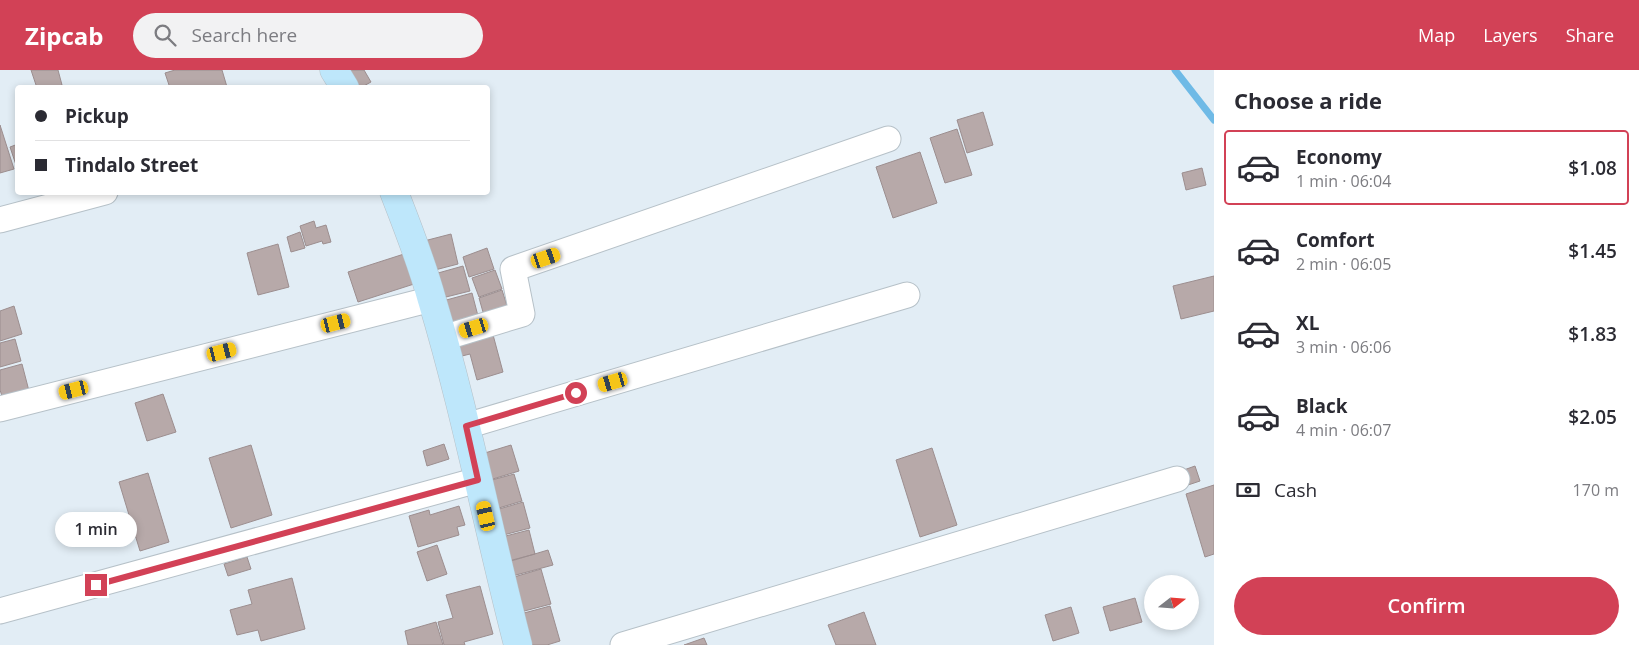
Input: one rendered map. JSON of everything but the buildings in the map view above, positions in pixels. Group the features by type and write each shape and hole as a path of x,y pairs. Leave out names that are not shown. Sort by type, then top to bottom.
{"street":[{"path":"334,70 343,85"},
{"path":"443,338 522,314 513,269 888,139"},
{"path":"0,220 94,195"},
{"path":"395,195 411,235 443,338 518,645"},
{"path":"466,426 907,295"},
{"path":"0,409 432,299"},
{"path":"623,645 1177,479"},
{"path":"0,611 478,480"}],"waterway":[{"path":"1175,70 1214,120"}],"route":[{"path":"96,585 478,480 466,426 576,393"}]}
